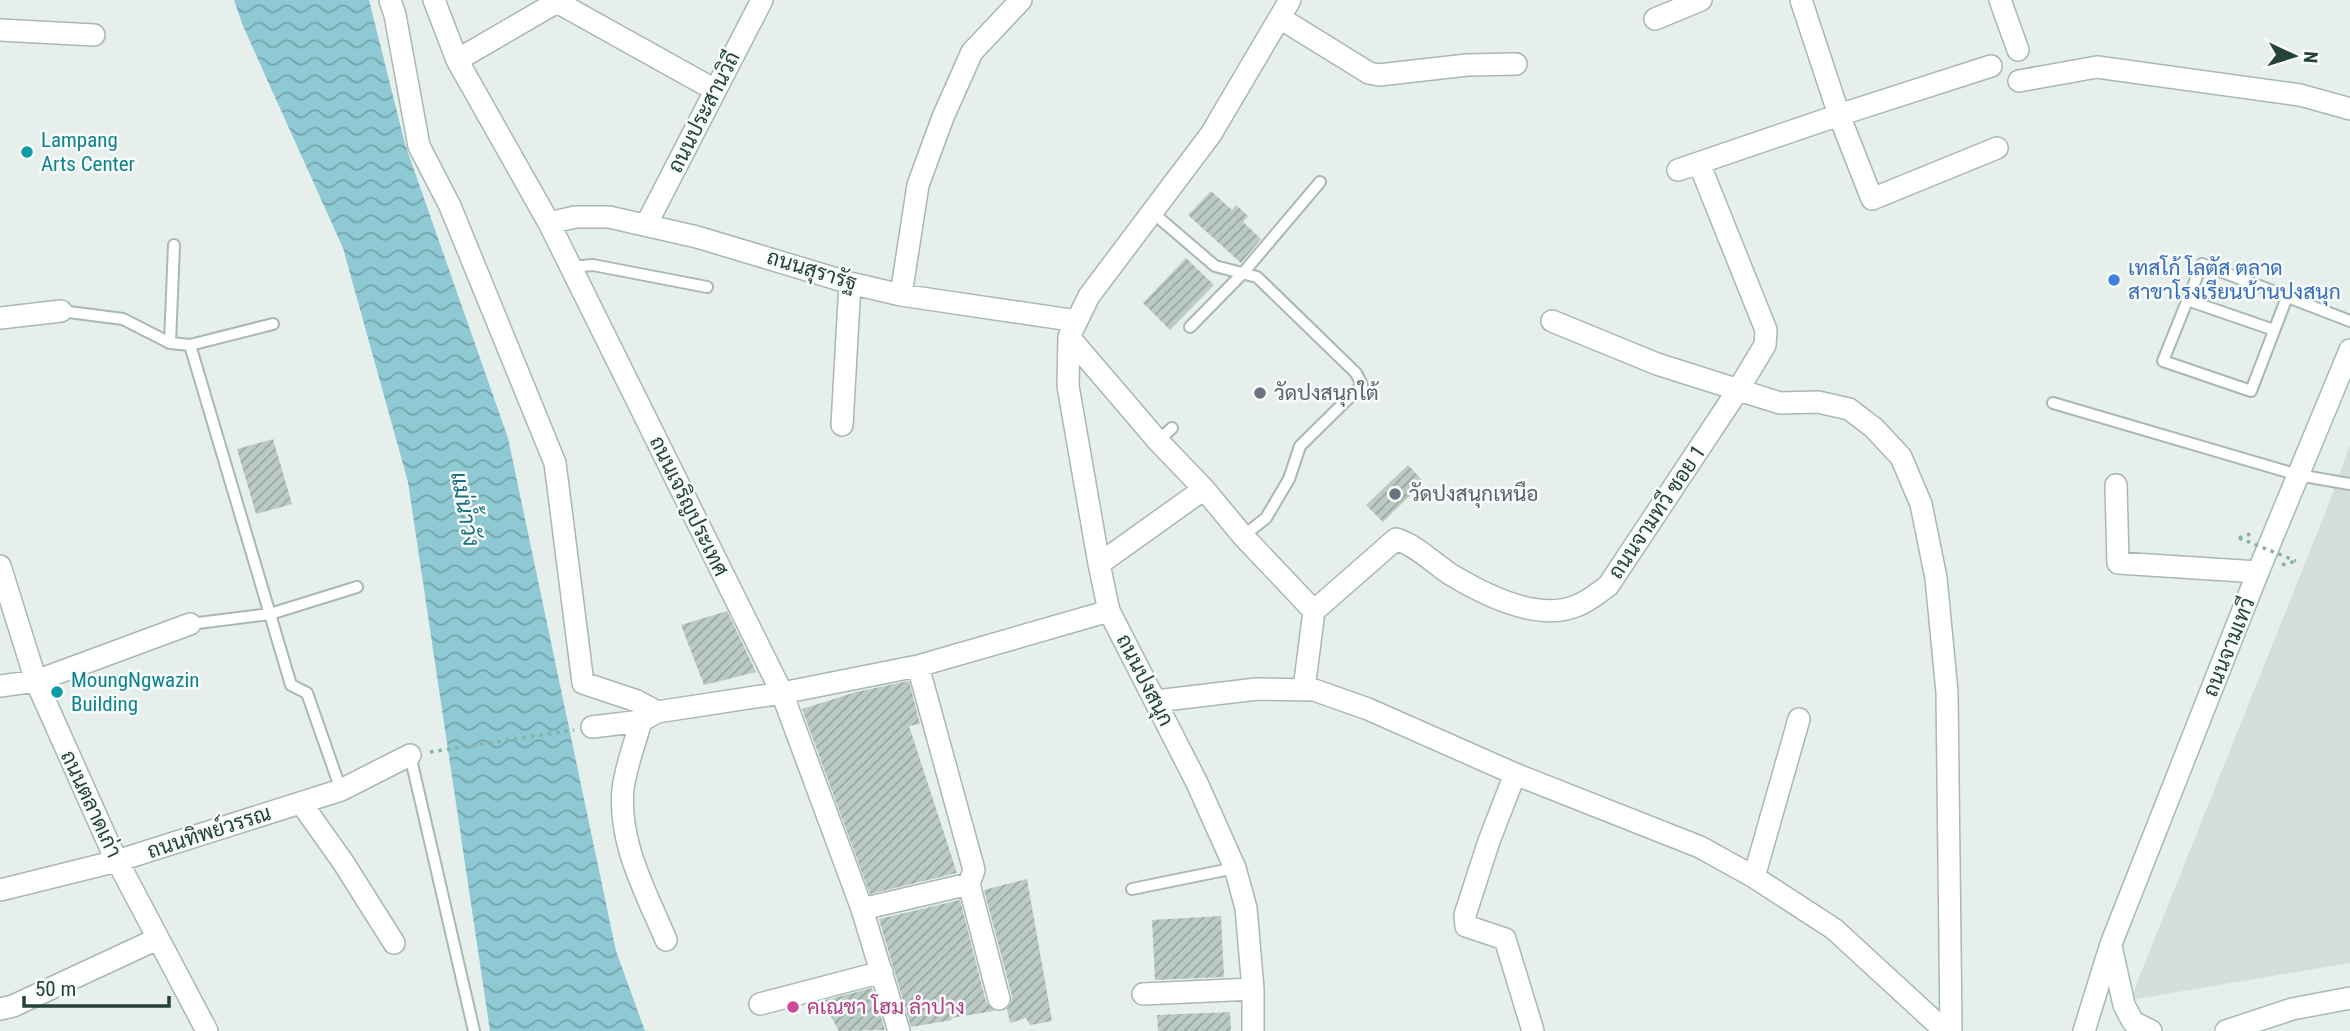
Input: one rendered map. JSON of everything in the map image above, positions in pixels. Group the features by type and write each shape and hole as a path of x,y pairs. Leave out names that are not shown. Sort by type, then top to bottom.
{"street":[{"path":"390,0 419,146 450,206 555,463 583,683 637,701 649,716"},
{"name":"ถนนเจริญประเทศ","path":"434,0 457,60 549,223 782,693 862,909 900,1031"},
{"name":"ถนนประสานวิถี","path":"646,225 762,0"},
{"path":"901,295 918,185 943,117 972,52 1021,0"},
{"path":"1655,19 1701,0"},
{"path":"1801,0 1839,115 1872,199 1997,148"},
{"path":"2000,0 2018,50"},
{"path":"457,60 557,2 715,89"},
{"path":"1304,690 1314,611 1243,536 1204,489 1165,434 1073,329 1089,296 1211,134 1285,9 1369,73 1388,74 1454,66 1516,64"},
{"path":"0,30 94,35"},
{"path":"1839,115 1991,66"},
{"path":"2019,81 2096,67 2300,95 2350,109"},
{"name":"ถนนจามทวี ซอย 1","path":"1314,611 1396,539 1408,543 1451,574 1503,602 1545,611 1575,607 1608,586 1765,345 1766,330 1689,167 1839,115"},
{"name":"ถนนสุรารัฐ","path":"549,223 575,217 609,217 709,240 901,295 1073,329"},
{"path":"842,425 850,282"},
{"path":"0,318 61,311"},
{"path":"1552,321 1657,364 1780,403 1818,402 1849,409 1874,428 1901,457 1921,504 1936,578 1947,692 1951,1031"},
{"name":"ถนนปงสนุก","path":"1073,329 1068,386 1109,611 1197,783 1235,867 1246,908 1253,989 1253,1031"},
{"name":"ถนนจามเทวี","path":"2084,1031 2111,944 2258,572 2350,350"},
{"path":"2116,485 2118,563 2258,572"},
{"path":"1099,564 1204,489"},
{"name":"ถนนตลาดเก่า","path":"0,566 36,681 117,861 207,1031"},
{"path":"592,727 918,666 1109,611"},
{"path":"0,686 36,681 190,624"},
{"path":"918,666 974,870 969,884 999,999"},
{"path":"1156,701 1257,689 1314,690 1368,709 1515,774 1700,847 1754,877 1834,929 1945,1031"},
{"path":"649,716 625,778 622,819 628,848 666,940"},
{"path":"1754,877 1799,719"},
{"name":"ถนนทิพย์วรรณ","path":"0,890 117,861 341,790 411,755"},
{"path":"1515,774 1489,841 1465,915 1466,926 1505,939 1533,1031"},
{"path":"301,803 344,862 394,943"},
{"path":"862,909 969,884"},
{"path":"0,1009 13,1006 157,939"},
{"path":"2111,944 2124,1005 2133,1022 2151,1031"},
{"path":"760,1004 882,972"},
{"path":"1143,994 1253,989"},
{"path":"2226,1031 2292,1009 2350,998"}],"lane":[{"path":"1190,327 1243,273 1320,182"},
{"path":"1152,212 1215,266 1257,277 1356,373 1362,385 1300,446 1289,479 1266,518 1243,536"},
{"path":"170,343 174,246"},
{"path":"2287,297 2251,391 2163,361 2202,264 2350,321"},
{"path":"571,267 593,265 707,287"},
{"path":"2187,300 2274,331"},
{"path":"61,311 123,319 170,343 190,345 273,324"},
{"path":"190,345 291,685 307,693 341,790"},
{"path":"2053,402 2298,475 2350,484"},
{"path":"190,624 270,614 357,587"},
{"path":"411,755 474,1031"},
{"path":"1132,889 1235,867"}],"path":[{"path":"2239,538 2296,561"},
{"path":"411,755 592,727"}],"shaded area":[{"path":"2350,445 2350,963 2130,1000 2329,503"}],"water":[{"name":"แม่น้ำวัง","path":"234,0 369,0 405,144 508,438 616,951 645,1031 490,1031 408,482 343,248 243,26"}],"building":[{"path":"1211,191 1232,210 1236,205 1248,216 1243,222 1261,239 1241,263 1188,215"},
{"path":"1186,258 1214,285 1170,330 1143,303"},
{"path":"273,439 292,504 256,514 237,449"},
{"name":"วัดปงสนุกเหนือ","path":"1408,465 1424,482 1383,522 1366,505"},
{"path":"727,611 756,672 704,685 681,625"},
{"path":"909,681 920,724 909,726 957,873 870,894 802,709 856,692"},
{"path":"1027,879 1052,1021 1030,1025 1026,1018 1010,1023 1007,1009 1012,996 984,890"},
{"path":"960,900 986,1002 994,1011 911,1027 879,919"},
{"path":"1221,916 1224,977 1155,980 1152,920"},
{"path":"872,988 885,1030 839,1031 822,1001"},
{"path":"1230,1012 1231,1031 1158,1031 1157,1015"}],"place":[{"name":"Lampang Arts Center","path":"27,152"},
{"name":"เทสโก้ โลตัส ตลาด สาขาโรงเรียนบ้านปงสนุก","path":"2114,280"},
{"name":"วัดปงสนุกใต้","path":"1260,393"},
{"name":"วัดปงสนุกเหนือ","path":"1395,494"},
{"name":"MoungNgwazin Building","path":"57,692"},
{"name":"คเณชา โฮม ลำปาง","path":"793,1007"}]}
